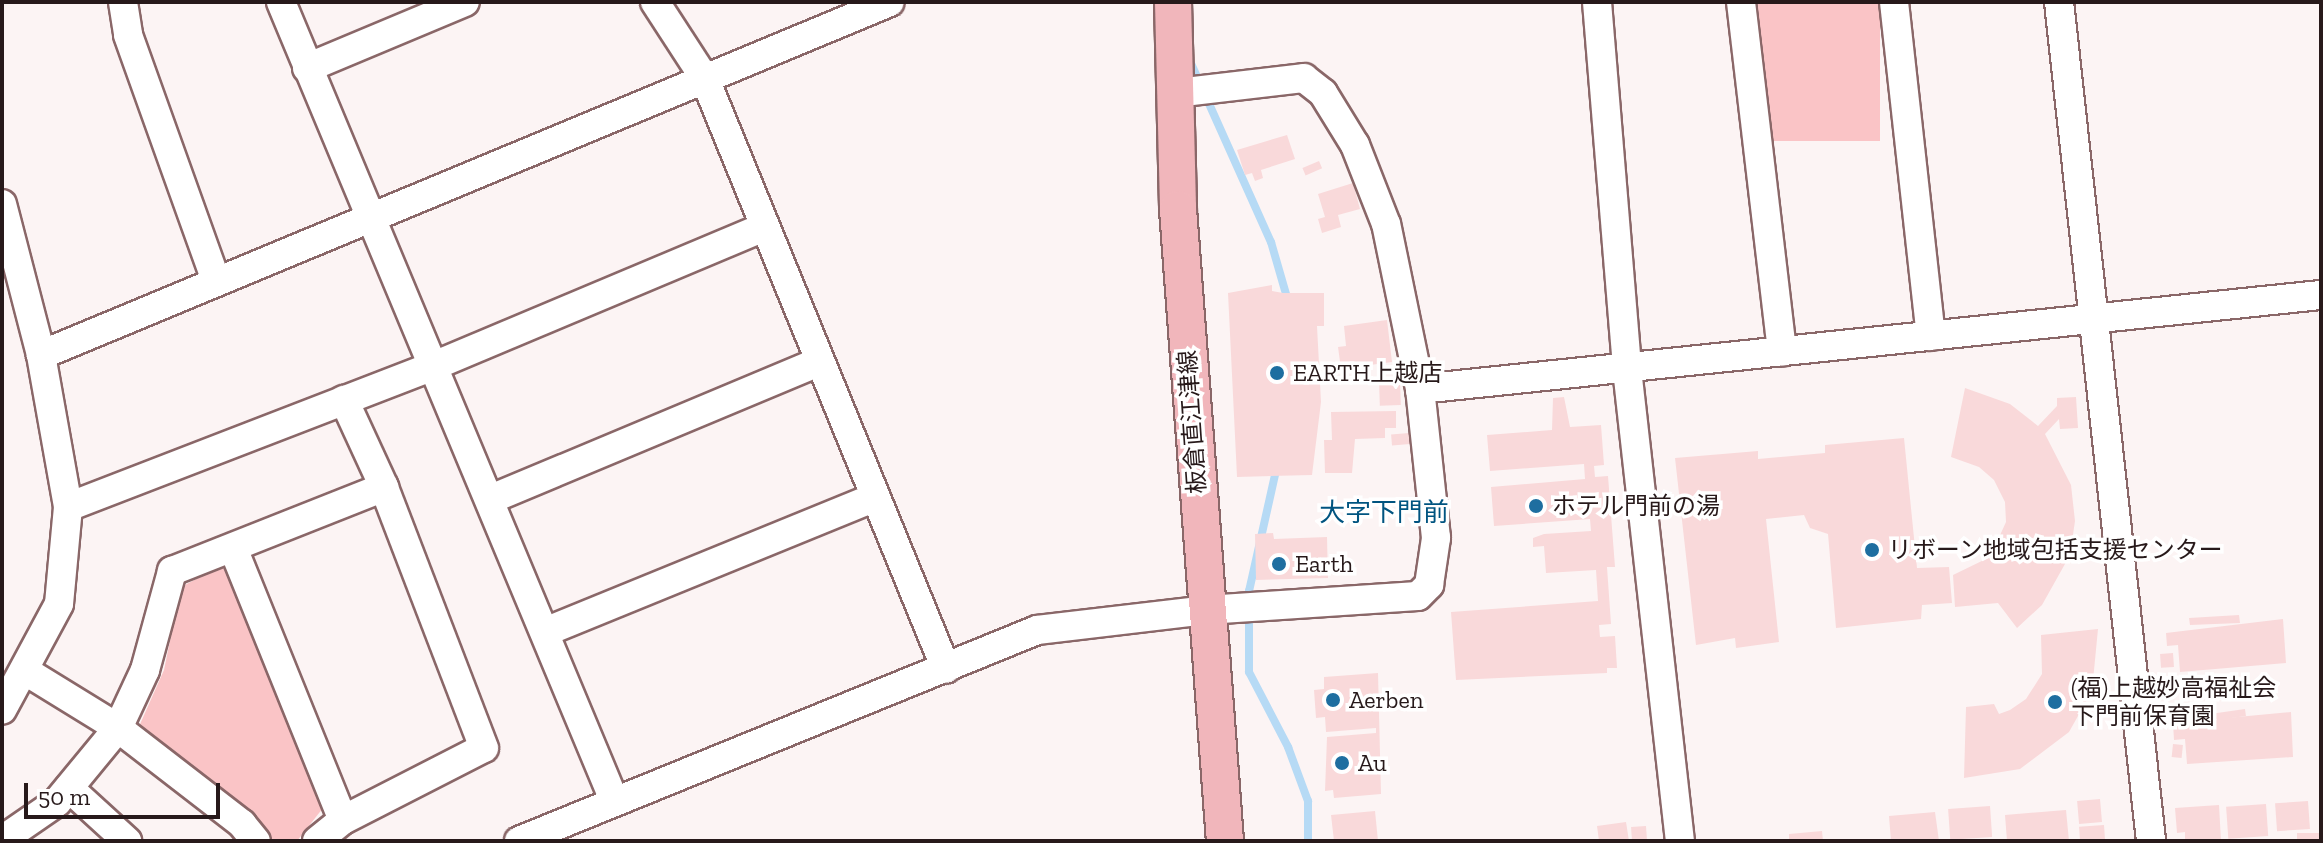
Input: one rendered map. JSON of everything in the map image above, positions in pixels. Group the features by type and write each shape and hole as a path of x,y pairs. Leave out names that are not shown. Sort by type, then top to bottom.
{"main road":[{"name":"板倉直江津線","path":"1173,2 1178,209 1225,841"}],"street":[{"path":"123,2 128,35 216,281"},
{"path":"281,2 307,68 374,215 614,800"},
{"path":"307,68 465,2"},
{"path":"655,2 705,79 818,362 946,669"},
{"path":"41,355 890,2"},
{"path":"1597,2 1627,369 1680,841"},
{"path":"1741,2 1782,352"},
{"path":"1894,2 1931,336"},
{"path":"2059,2 2091,317 2151,841"},
{"path":"519,841 1037,630 1206,610 1418,596 1429,585 1436,538 1420,389 1386,224 1355,145 1323,93 1304,78 1176,93"},
{"path":"2,204 41,355 68,507 59,604 27,672 2,710"},
{"path":"68,507 436,365 764,227"},
{"path":"1420,389 2321,295"},
{"path":"491,499 818,362"},
{"path":"317,841 343,820 484,748 384,487 344,400"},
{"path":"2,840 69,788 118,728 145,670 172,571 384,487"},
{"path":"545,632 876,497"},
{"path":"233,548 343,820"},
{"path":"27,672 118,728 242,824 256,841"},
{"path":"69,788 127,841"}],"shaded area":[{"path":"1758,2 1880,2 1880,141 1758,141"},
{"path":"217,568 228,569 323,808 297,841 266,841 137,731 164,670 181,587"}],"building":[{"path":"1287,135 1295,159 1261,170 1263,178 1255,181 1252,173 1245,175 1237,150"},
{"path":"1319,161 1322,168 1306,175 1302,168"},
{"path":"1353,183 1360,209 1338,215 1341,227 1322,233 1318,219 1325,217 1318,194"},
{"name":"EARTH上越店","path":"1272,285 1272,291 1283,293 1324,293 1324,326 1317,326 1321,402 1312,475 1237,477 1228,293"},
{"path":"1387,320 1392,362 1341,369 1338,347 1346,346 1344,326"},
{"path":"1400,381 1401,405 1380,406 1379,382"},
{"path":"1965,388 2010,404 2038,426 2057,406 2057,398 2076,397 2078,428 2060,429 2059,419 2045,434 2071,485 2075,521 2070,555 2042,605 2017,628 1998,603 1955,607 1953,575 1990,557 2006,522 2005,502 1994,480 1979,467 1951,457"},
{"path":"1564,397 1570,427 1601,425 1604,465 1594,466 1595,477 1608,476 1615,567 1607,567 1611,624 1599,625 1600,637 1615,636 1617,668 1607,668 1607,673 1456,680 1451,612 1598,601 1596,570 1546,573 1544,546 1533,547 1533,538 1544,534 1591,531 1590,519 1494,526 1491,487 1585,479 1584,464 1490,471 1487,435 1552,430 1553,398"},
{"path":"1396,411 1396,428 1385,428 1385,438 1355,439 1352,473 1325,473 1324,440 1332,440 1331,412"},
{"path":"1409,433 1410,444 1392,446 1391,435"},
{"name":"リボーン地域包括支援センター","path":"1904,438 1917,568 1949,567 1952,603 1922,605 1921,619 1836,628 1828,534 1810,528 1804,515 1766,519 1779,642 1736,648 1735,638 1696,645 1675,458 1758,451 1758,459 1825,453 1825,445"},
{"path":"1273,533 1274,539 1327,537 1328,578 1256,580 1255,534"},
{"path":"2239,615 2240,623 2190,625 2189,618"},
{"path":"2283,619 2286,663 2180,672 2178,645 2167,646 2166,633"},
{"name":"(福)上越妙高福祉会 下門前保育園","path":"2098,629 2092,691 2069,732 2020,769 1964,778 1966,707 1994,704 1999,714 2010,710 2026,699 2042,674 2041,635"},
{"path":"2173,653 2174,667 2161,668 2160,654"},
{"path":"1378,673 1381,794 1334,798 1333,790 1325,791 1327,737 1376,733 1376,728 1326,732 1325,717 1316,718 1314,690 1324,689 1324,677"},
{"path":"2245,709 2246,716 2200,722 2199,715"},
{"path":"2291,712 2293,757 2187,764 2185,739 2174,740 2173,723"},
{"path":"2173,744 2183,745 2182,758 2172,757"},
{"path":"2100,799 2102,822 2079,824 2077,801"},
{"path":"2308,801 2310,829 2277,831 2275,803"},
{"path":"2266,804 2268,836 2228,839 2226,807"},
{"path":"2219,805 2221,841 2185,841 2185,832 2177,833 2175,808"},
{"path":"1990,806 1992,837 1950,840 1948,809"},
{"path":"2066,810 2069,841 2007,841 2005,815"},
{"path":"1375,811 1378,841 1334,841 1331,815"},
{"path":"1935,812 1939,841 1891,841 1889,816"},
{"path":"1626,822 1629,841 1599,841 1597,826"},
{"path":"2104,825 2105,841 2080,841 2079,827"},
{"path":"1646,826 1647,841 1632,841 1631,827"},
{"path":"1822,831 1823,841 1789,841 1789,834"},
{"path":"2297,833 2319,833 2319,841 2297,841"}],"waterway":[{"path":"1189,59 1271,242 1288,301"},
{"path":"1277,466 1249,591 1249,672 1288,747 1308,801 1308,841"}],"place":[{"name":"EARTH上越店","path":"1277,373"},
{"name":"ホテル門前の湯","path":"1536,506"},
{"name":"リボーン地域包括支援センター","path":"1872,550"},
{"name":"Earth","path":"1279,564"},
{"name":"Aerben","path":"1333,700"},
{"name":"(福)上越妙高福祉会 下門前保育園","path":"2055,702"},
{"name":"Au","path":"1342,763"}],"district":[{"name":"大字下門前","path":"1384,513"}]}
